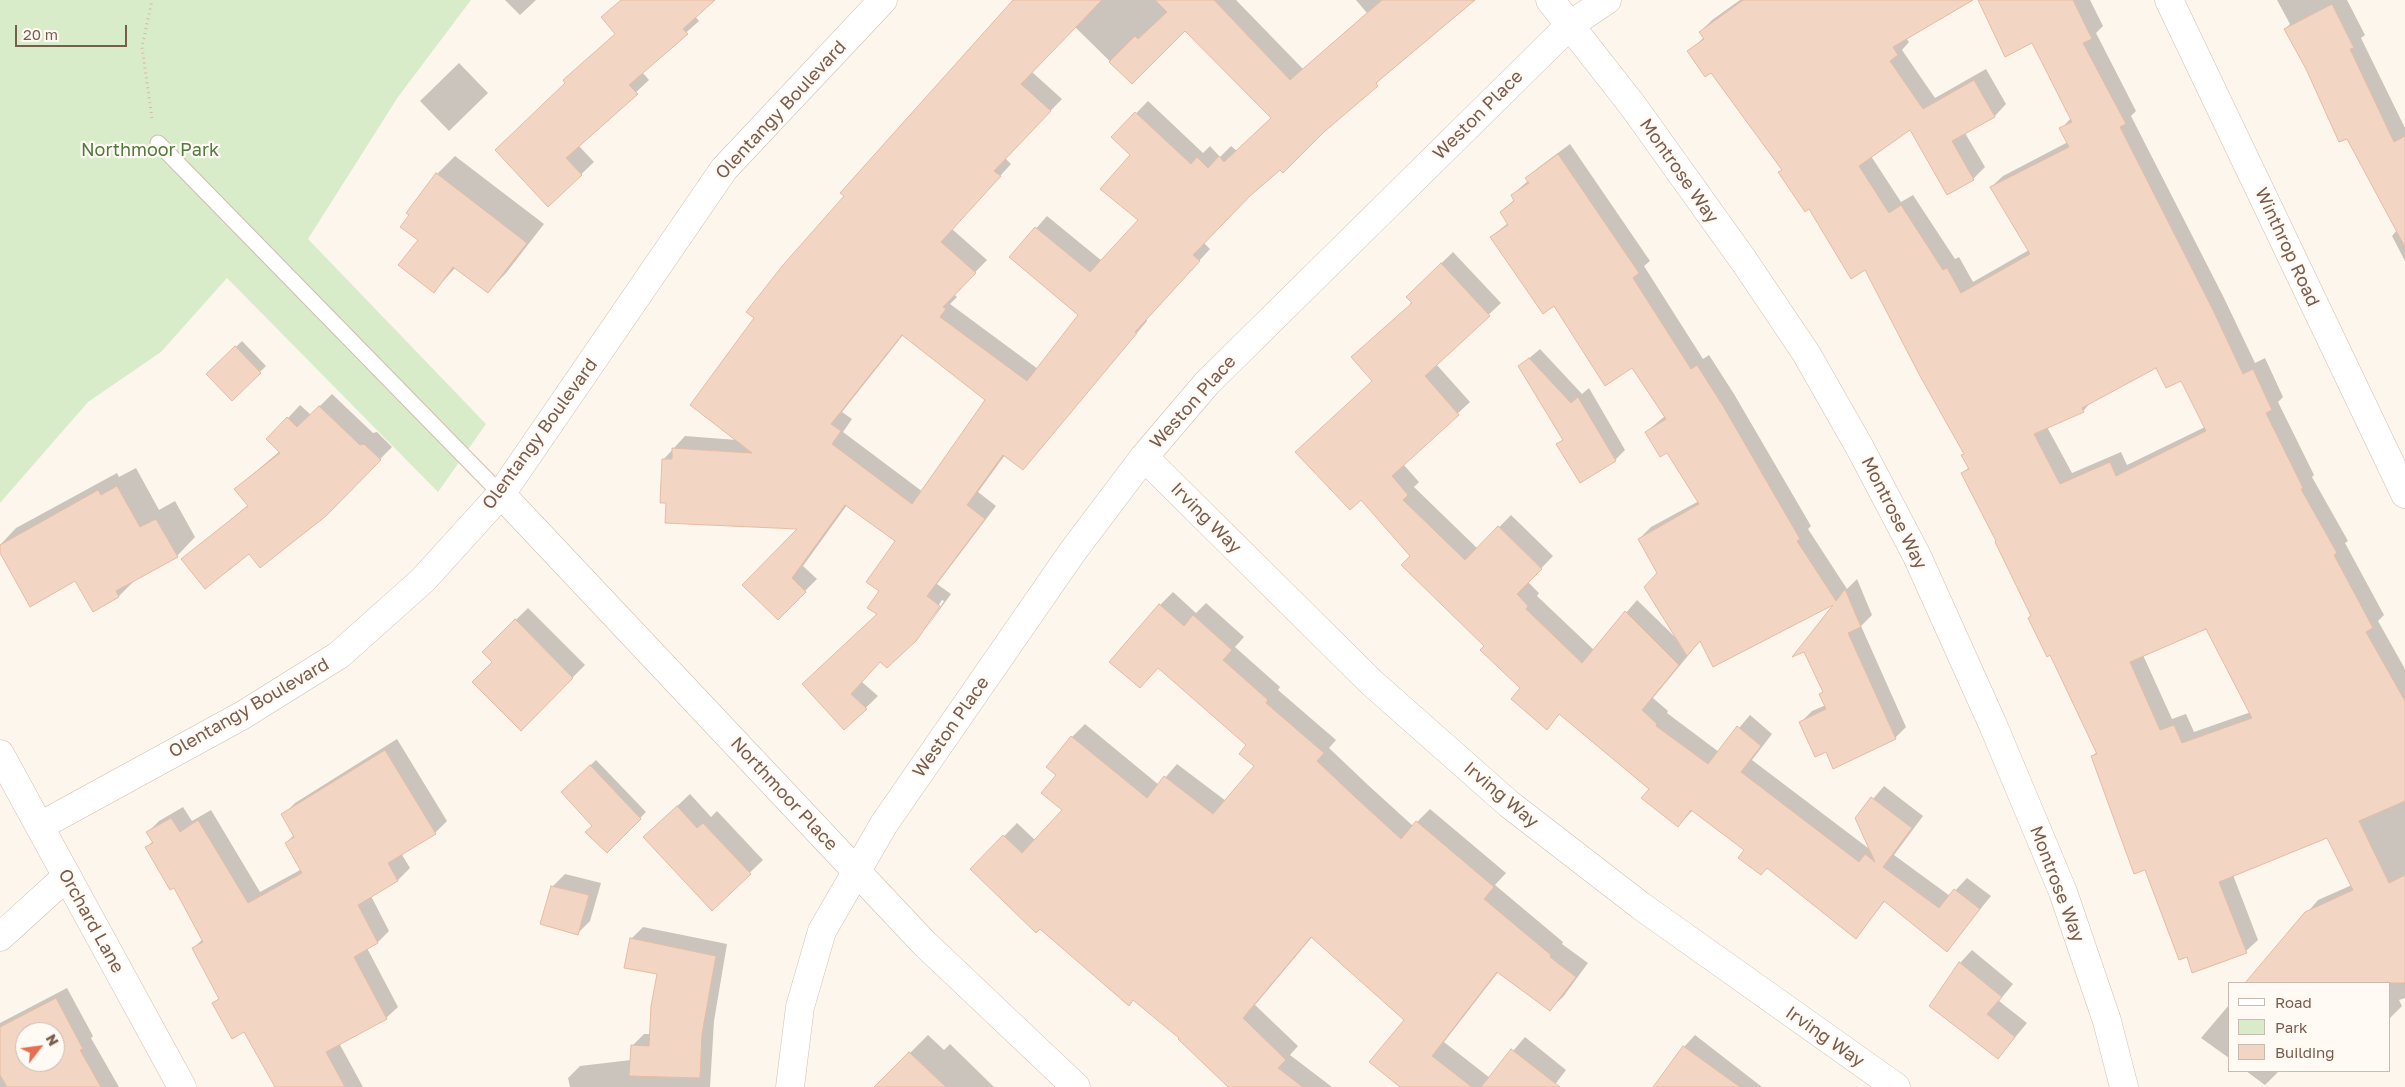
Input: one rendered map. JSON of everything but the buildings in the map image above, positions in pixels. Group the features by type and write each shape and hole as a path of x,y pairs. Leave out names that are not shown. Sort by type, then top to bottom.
{"street":[{"name":"Olentangy Boulevard","path":"40,826 243,715 339,655 423,580 501,494 724,169 883,0"},
{"name":"Montrose Way","path":"1550,0 1633,106 1744,261 1806,353 1918,556 1993,725 2063,892 2107,1021 2124,1087"},
{"name":"Weston Place","path":"790,1087 800,1007 822,931 855,871 884,824 1068,559 1144,457 1207,383 1570,25 1607,0"},
{"name":"Winthrop Road","path":"2169,0 2405,494"},
{"name":"Irving Way","path":"1144,457 1371,682 1510,804 1641,906 1896,1087"},
{"name":"Northmoor Place","path":"501,494 586,581 855,871 931,950 1076,1087"},
{"name":"Orchard Lane","path":"0,754 182,1087"},
{"path":"0,937 67,876"}],"lane":[{"path":"158,143 501,494"}],"path":[{"path":"152,0 142,47 148,101 158,143"}],"green space":[{"name":"Northmoor Park","path":"0,0 471,0 398,97 308,239 486,424 438,492 227,278 161,352 88,402 0,503"}]}
